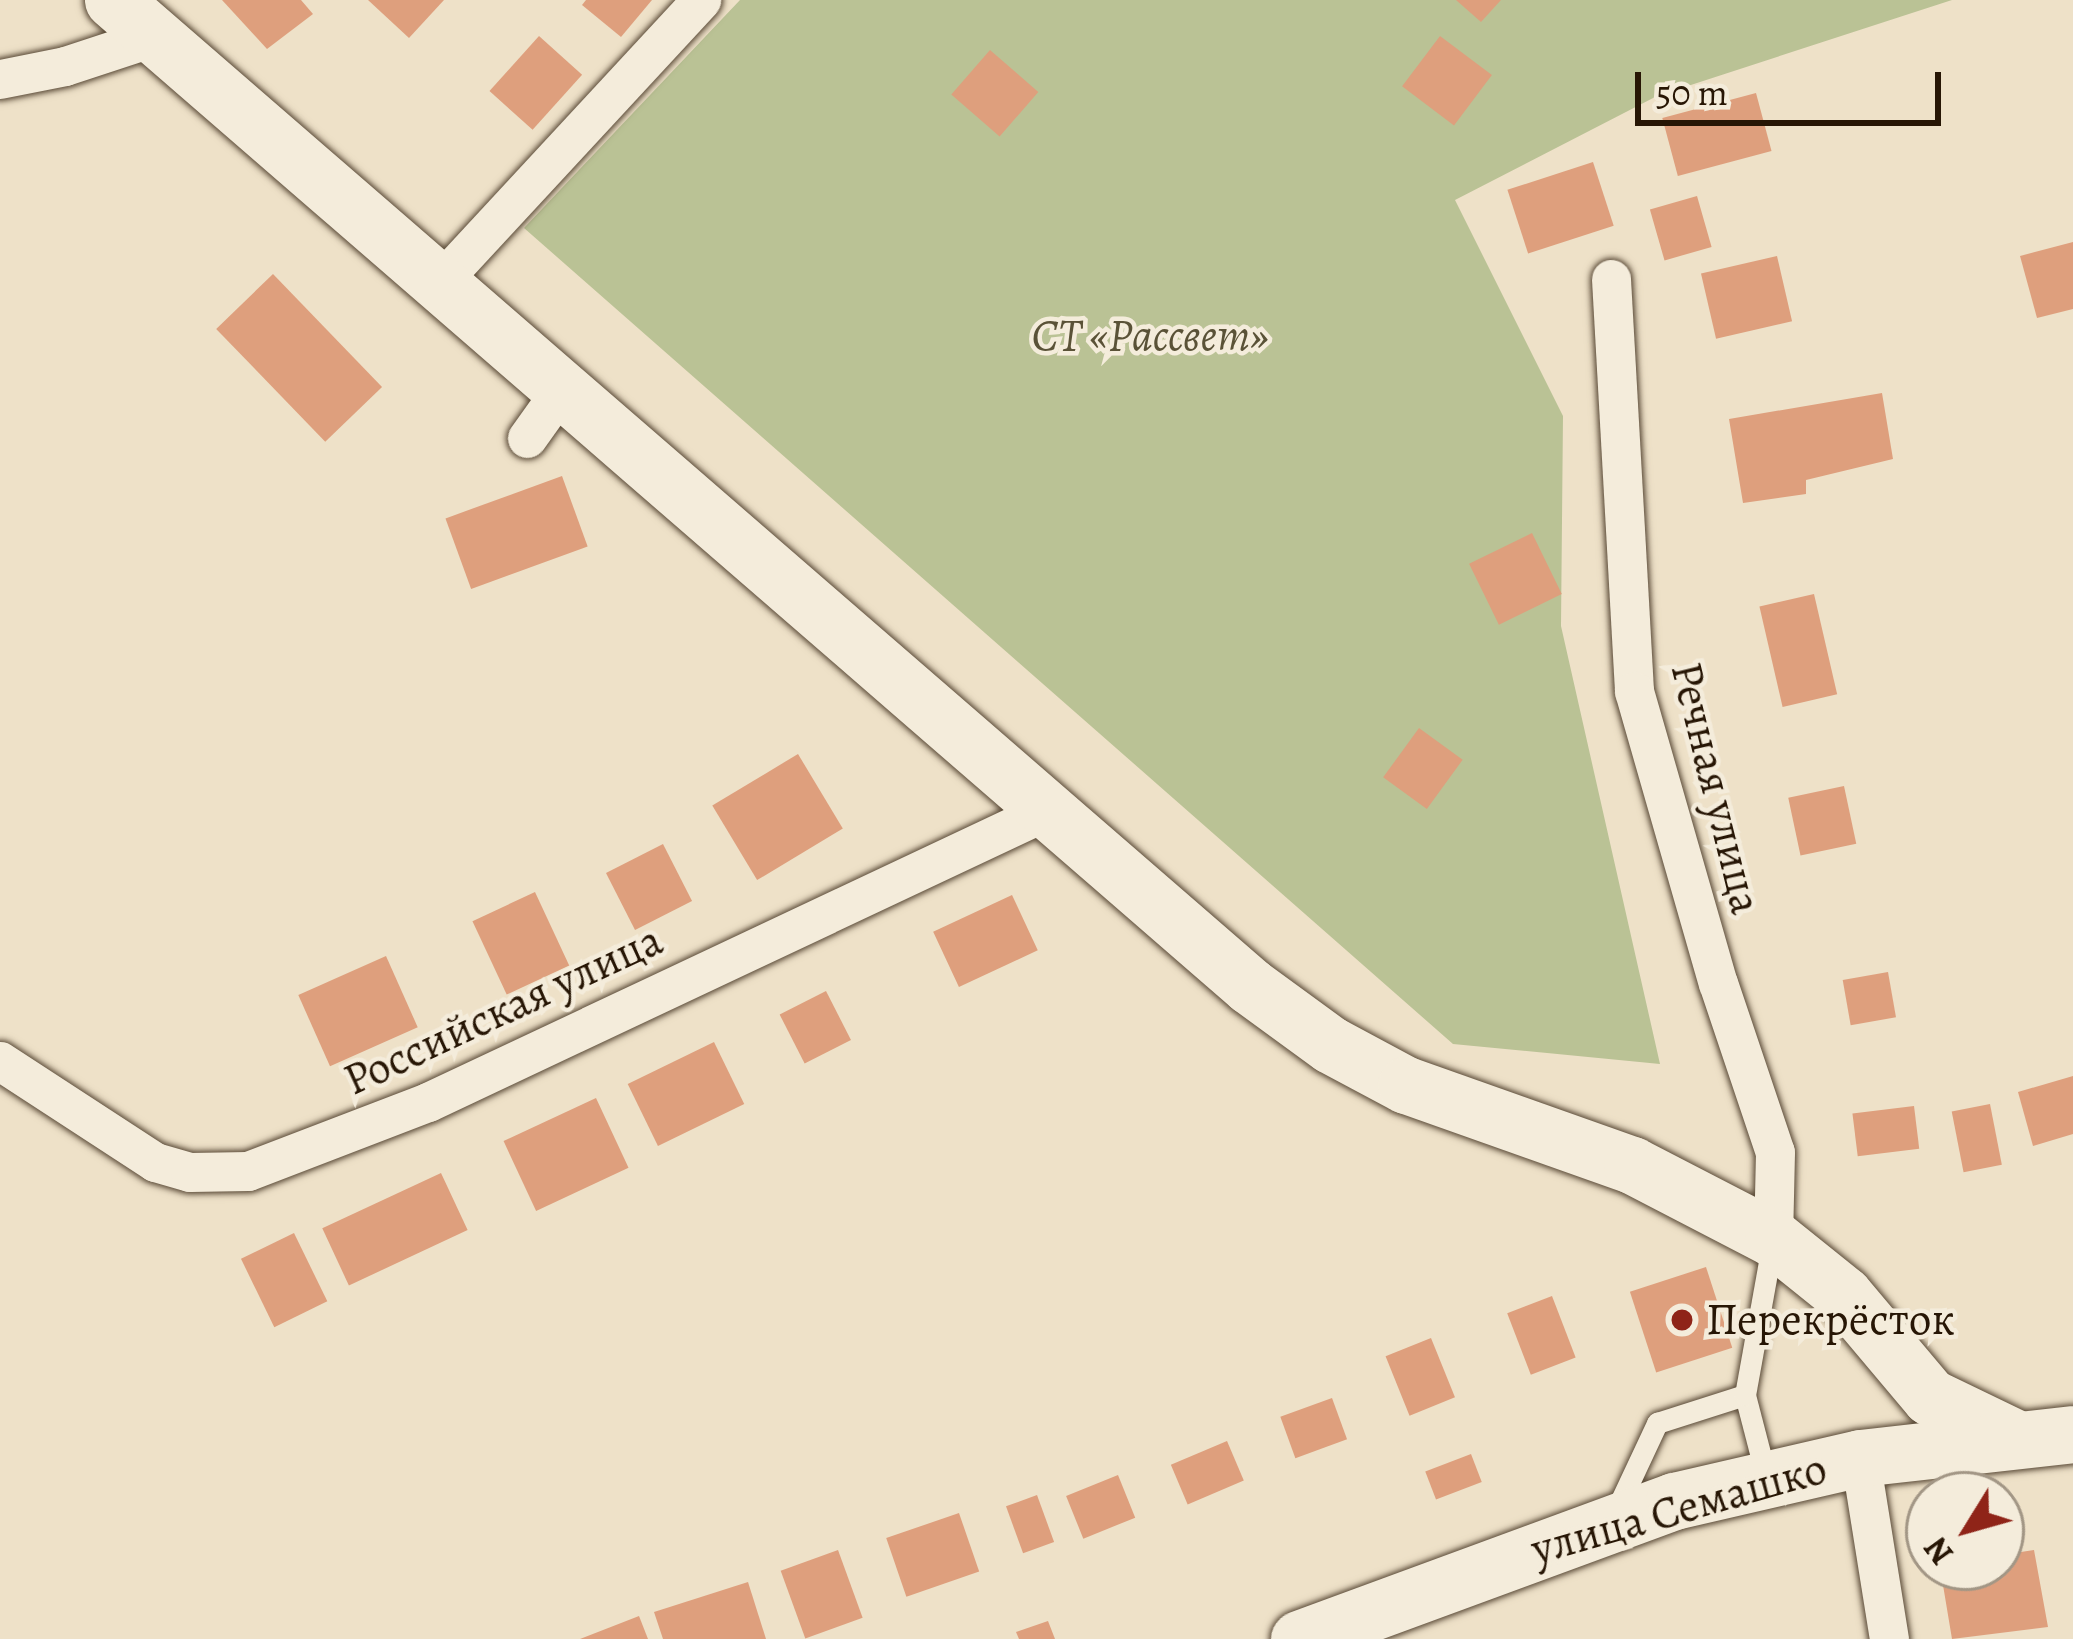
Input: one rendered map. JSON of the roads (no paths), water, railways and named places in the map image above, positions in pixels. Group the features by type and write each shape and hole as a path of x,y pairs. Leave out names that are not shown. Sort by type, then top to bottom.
{"street":[{"path":"439,283 701,0"},
{"path":"0,80 65,66 134,18 1233,972 1331,1045 1406,1085 1632,1165 1773,1238 1844,1295 1930,1397 2012,1437"},
{"name":"Речная улица","path":"1612,279 1634,691 1718,983 1774,1152 1773,1238"},
{"path":"527,438 562,389"},
{"name":"Российская улица","path":"0,1061 155,1162 190,1172 248,1171 428,1102 1048,810"},
{"path":"1888,1639 1860,1458 1902,1365"},
{"name":"улица Семашко","path":"1299,1639 1674,1501 1860,1458 2012,1437 2073,1434"}],"lane":[{"path":"1767,1479 1745,1395 1773,1238"},
{"path":"1610,1523 1657,1423 1745,1395"}],"place":[{"name":"Перекрёсток","path":"1682,1320"}],"park label":[{"name":"СТ «Рассвет»","path":"1150,336"}]}
